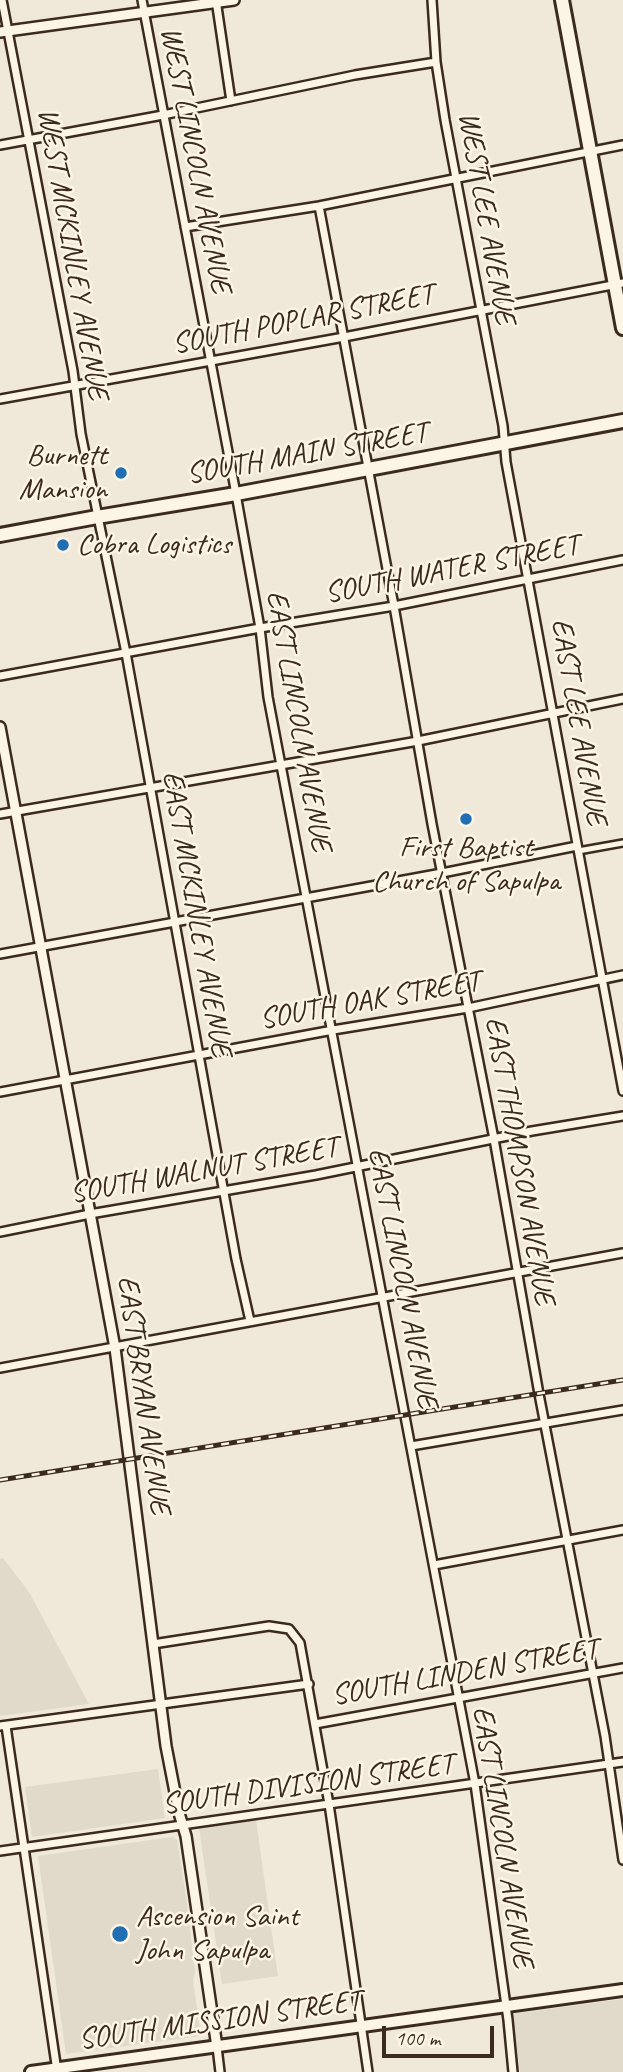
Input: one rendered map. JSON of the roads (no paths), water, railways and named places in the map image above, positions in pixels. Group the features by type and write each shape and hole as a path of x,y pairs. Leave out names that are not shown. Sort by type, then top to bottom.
{"main road":[{"path":"562,0 590,151 619,284 623,328"},
{"name":"SOUTH MAIN STREET","path":"0,535 623,422"},
{"name":"SOUTH MISSION STREET","path":"31,2072 623,1990"}],"street":[{"name":"WEST MCKINLEY AVENUE","path":"2,0 4,32 29,139 73,371 97,517"},
{"name":"WEST LINCOLN AVENUE","path":"142,0 236,494"},
{"path":"4,32 234,0"},
{"name":"WEST LEE AVENUE","path":"432,0 436,62 504,429 504,444"},
{"path":"216,1 231,101"},
{"path":"0,145 163,115 355,75 436,62"},
{"path":"185,227 319,206 623,145"},
{"name":"EAST THOMPSON AVENUE","path":"319,206 568,1540 609,1764 623,1860"},
{"name":"SOUTH POPLAR STREET","path":"0,399 619,284"},
{"name":"EAST LEE AVENUE","path":"504,444 623,1091"},
{"name":"EAST LINCOLN AVENUE","path":"236,494 260,628 268,697 475,1784 513,2072"},
{"name":"EAST MCKINLEY AVENUE","path":"97,517 103,533 126,653 223,1192 250,1321"},
{"name":"SOUTH WATER STREET","path":"0,676 394,606 623,560"},
{"path":"0,814 418,741 623,699"},
{"name":"EAST BRYAN AVENUE","path":"0,727 116,1348 169,1763 186,1836 220,2072"},
{"path":"0,954 578,848 623,843"},
{"name":"SOUTH OAK STREET","path":"0,1092 333,1030 468,1008 623,975"},
{"name":"SOUTH WALNUT STREET","path":"0,1232 90,1213 223,1192 623,1116"},
{"path":"0,1368 623,1253"},
{"path":"411,1446 623,1410"},
{"path":"434,1564 623,1530"},
{"path":"153,1644 269,1626 289,1629 296,1635 309,1684 329,1804 368,2072"},
{"name":"SOUTH LINDEN STREET","path":"315,1724 623,1668"},
{"name":"SOUTH LINDEN STREET","path":"3,1726 309,1684"},
{"path":"3,1726 57,2070"},
{"name":"SOUTH DIVISION STREET","path":"0,1851 623,1762"}],"railway":[{"path":"0,1480 623,1380"}],"place":[{"name":"Burnett Mansion","path":"121,473"},
{"name":"Cobra Logistics","path":"63,545"},
{"name":"First Baptist Church of Sapulpa","path":"466,819"},
{"name":"Ascension Saint John Sapulpa","path":"120,1934"}]}
